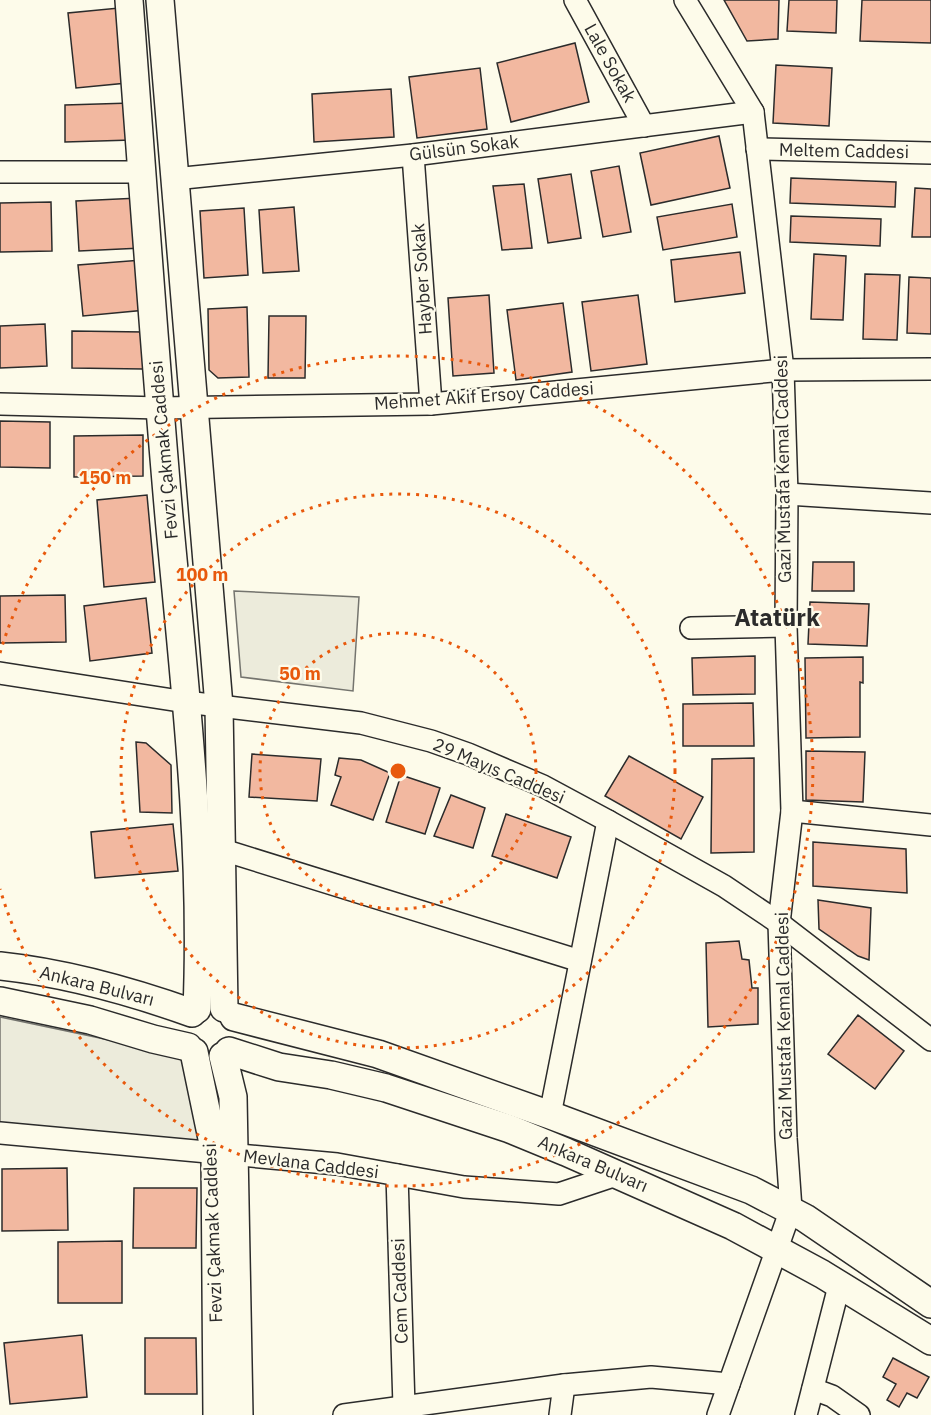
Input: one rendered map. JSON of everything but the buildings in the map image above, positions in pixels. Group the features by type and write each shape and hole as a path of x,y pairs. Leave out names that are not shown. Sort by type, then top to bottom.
{"main road":[{"name":"Fevzi Çakmak Caddesi","path":"129,0 160,408 186,702 200,922 195,1011"},
{"name":"Fevzi Çakmak Caddesi","path":"160,0 219,706 229,1013"},
{"name":"Ankara Bulvarı","path":"0,966 60,974 195,1011"},
{"name":"Ankara Bulvarı","path":"0,1001 90,1020 191,1050"},
{"path":"211,1005 229,1013 238,1030 237,1038 226,1054 208,1059 191,1050 185,1040 185,1025 195,1011 211,1005"},
{"name":"Ankara Bulvarı","path":"229,1013 378,1054 719,1178 791,1209 931,1304"},
{"name":"Fevzi Çakmak Caddesi","path":"191,1050 224,1154 240,1415"},
{"name":"Fevzi Çakmak Caddesi","path":"217,1415 224,1154 233,1097 226,1054"},
{"name":"Ankara Bulvarı","path":"226,1054 386,1088 510,1129 619,1174 733,1226 777,1249 931,1341"}],"street":[{"name":"Lale Sokak","path":"575,0 644,126"},
{"name":"Gazi Mustafa Kemal Caddesi","path":"685,0 753,112 783,370 787,494 786,626 792,812 779,923 786,1138 791,1209"},
{"name":"Gülsün Sokak","path":"174,179 413,155 753,112"},
{"name":"Meltem Caddesi","path":"757,149 931,153"},
{"name":"Hayber Sokak","path":"413,155 431,404"},
{"path":"0,172 142,172"},
{"name":"Mehmet Akif Ersoy Caddesi","path":"0,404 160,408 431,404 783,370 931,369"},
{"path":"787,494 931,502"},
{"path":"691,628 786,626"},
{"name":"29 Mayıs Caddesi","path":"0,673 186,702 361,723 430,741 468,754 543,786 724,886 779,923 931,1040"},
{"path":"792,812 931,825"},
{"path":"550,1115 608,821"},
{"path":"223,850 580,962"},
{"name":"Mevlana Caddesi","path":"0,1133 337,1164 464,1187 559,1194 619,1174"},
{"name":"Cem Caddesi","path":"397,1175 404,1407"},
{"path":"718,1415 791,1209"},
{"path":"806,1415 839,1286"},
{"path":"344,1415 564,1385 651,1377 729,1384"},
{"path":"560,1415 564,1385"},
{"path":"813,1389 832,1396 859,1415"}],"shaded area":[{"path":"234,591 359,597 353,691 241,677"},
{"path":"0,1017 185,1056 205,1144 0,1125"}],"district":[{"name":"Atatürk","path":"777,618"}]}
